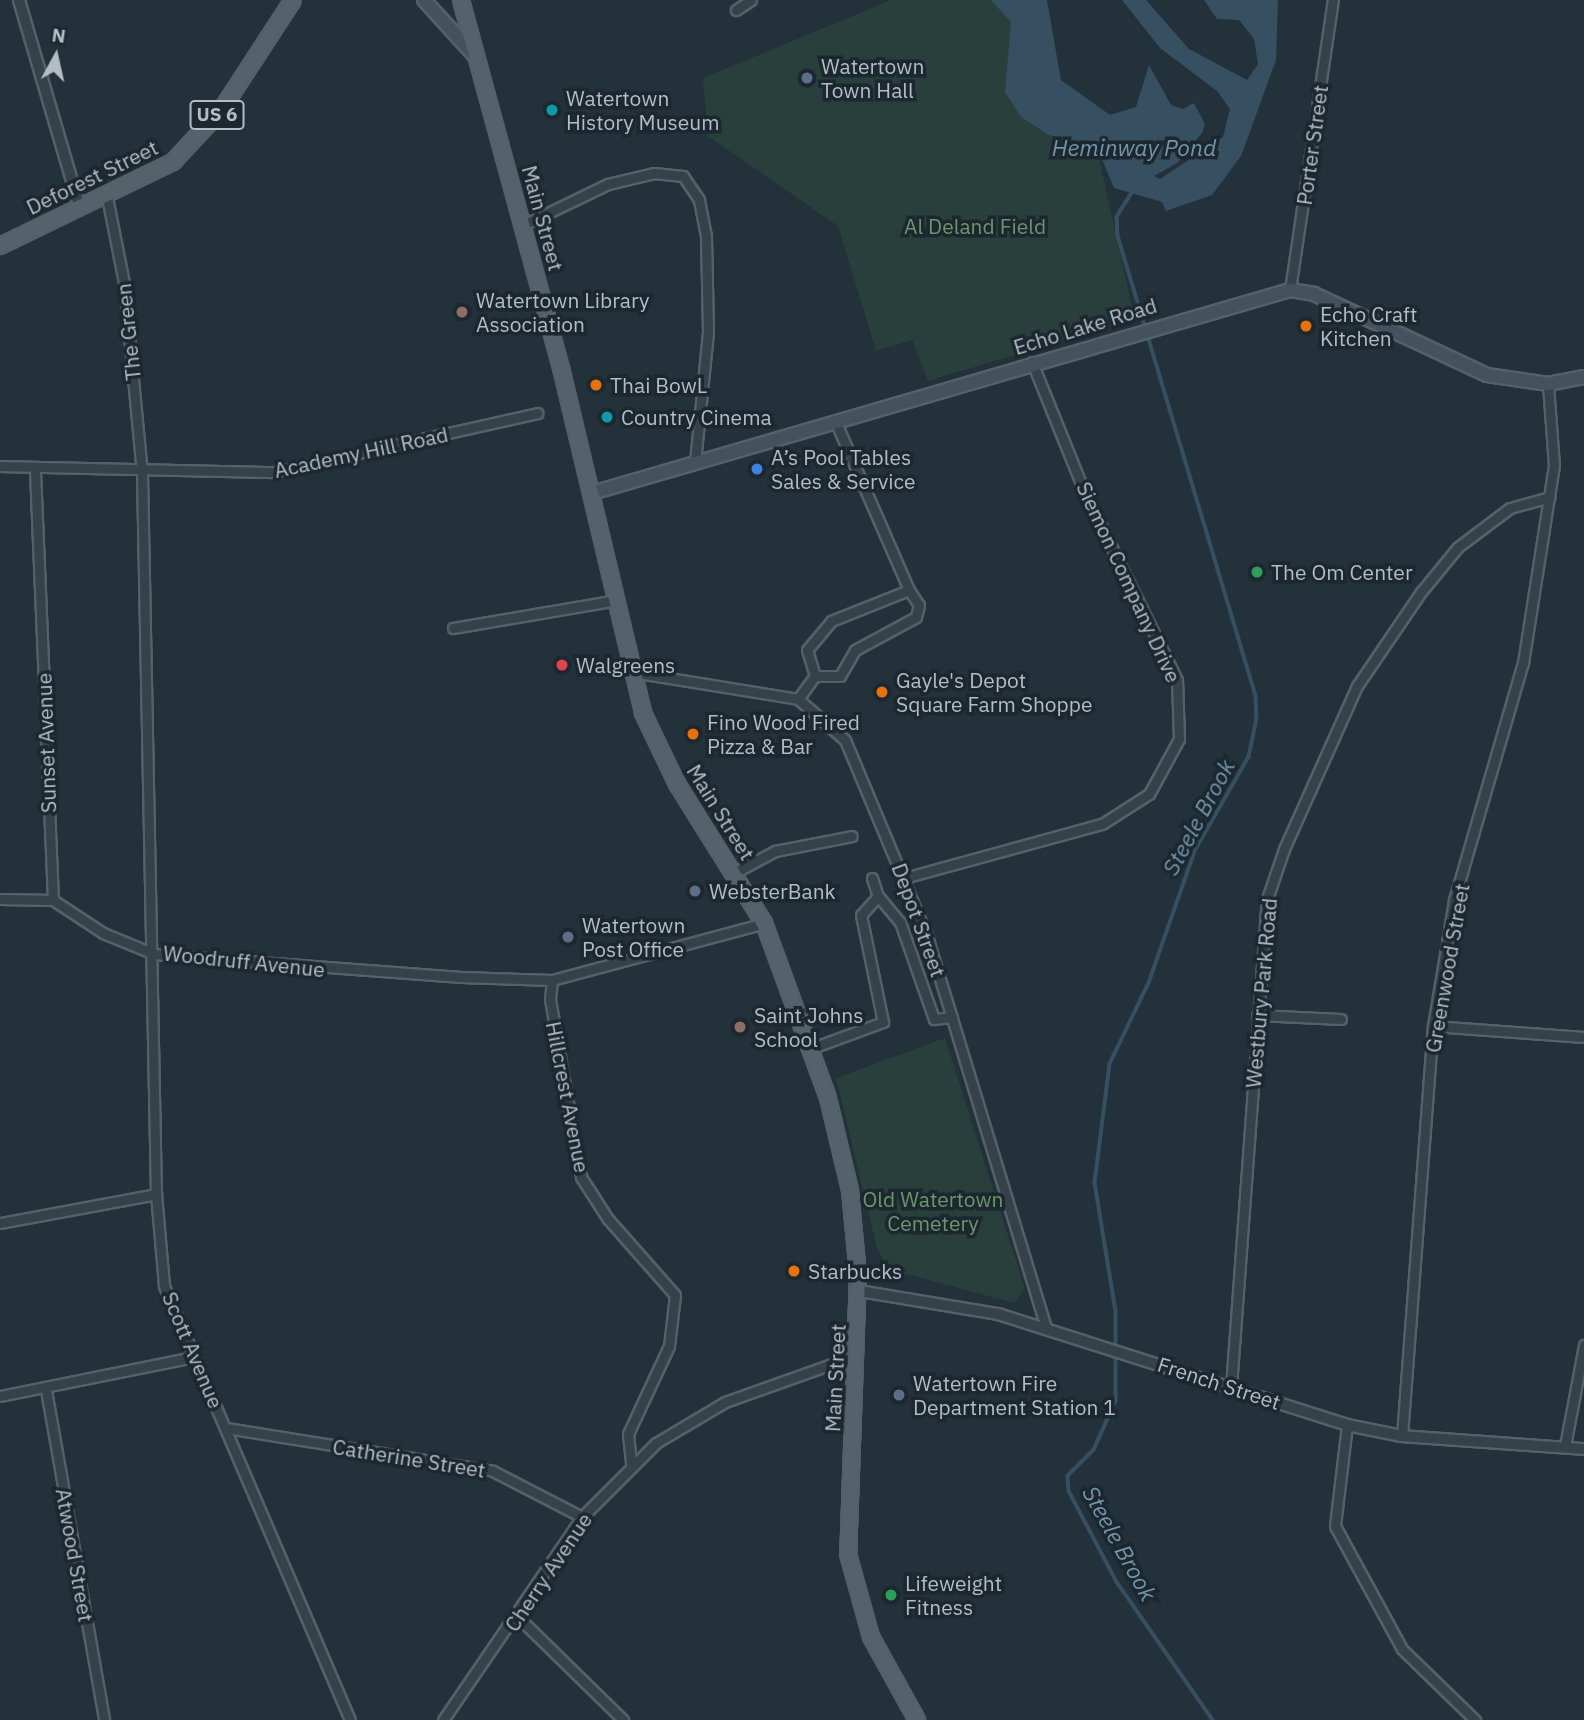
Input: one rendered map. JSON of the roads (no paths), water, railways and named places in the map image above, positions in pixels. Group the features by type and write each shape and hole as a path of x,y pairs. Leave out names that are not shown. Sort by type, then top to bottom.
{"main road":[{"name":"Deforest Street","path":"0,246 79,205 173,162 202,133 293,0"},
{"path":"424,0 475,56"},
{"name":"Main Street","path":"461,0 523,225 592,493 632,672 652,736 764,923 812,1048 850,1190 859,1291 859,1354 848,1554 866,1625 917,1720"},
{"name":"Echo Lake Road","path":"592,493 1138,330 1290,290 1314,294 1487,375 1548,384 1584,377"}],"street":[{"path":"19,0 79,205"},
{"path":"736,10 751,0"},
{"name":"Porter Street","path":"1290,290 1333,0"},
{"path":"523,225 608,184 654,173 683,176 699,200 706,236 708,332 695,462"},
{"name":"The Green","path":"106,192 125,293 142,474"},
{"name":"Siemon Company Drive","path":"904,878 1102,824 1149,794 1179,740 1177,680 1084,491 1032,362"},
{"name":"Greenwood Street","path":"1402,1436 1433,1026 1454,900 1523,663 1550,497 1548,384"},
{"name":"Academy Hill Road","path":"0,466 35,471 142,474 274,472 537,413"},
{"path":"815,676 840,676 855,650 916,617 919,605 909,590 835,421"},
{"name":"Sunset Avenue","path":"35,471 52,900"},
{"name":"Woodruff Avenue","path":"142,474 154,954 362,972 552,980 764,923"},
{"name":"Westbury Park Road","path":"1231,1387 1267,899 1357,686 1458,547 1510,508 1550,497"},
{"path":"815,676 807,650 831,621 909,590"},
{"path":"453,628 616,600"},
{"name":"Depot Street","path":"632,672 798,699 829,720 862,769 904,878 952,1017 1046,1328"},
{"path":"798,699 815,676"},
{"path":"734,873 775,851 852,836"},
{"path":"872,878 878,896 900,922 934,1019 952,1017"},
{"path":"812,1048 883,1022 861,915 878,896"},
{"path":"0,900 52,900 103,933 154,954"},
{"name":"Scott Avenue","path":"154,954 156,1194 164,1286 350,1720"},
{"name":"Hillcrest Avenue","path":"552,980 550,999 581,1177 608,1219 675,1295 669,1346 628,1434 631,1465"},
{"path":"1257,1016 1341,1019"},
{"path":"1433,1026 1584,1037"},
{"path":"0,1223 156,1194"},
{"name":"French Street","path":"859,1291 939,1301 1046,1328 1347,1425 1402,1436 1584,1449"},
{"path":"1565,1446 1584,1345"},
{"name":"Cherry Avenue","path":"443,1720 519,1618 582,1517 631,1465 725,1402 859,1354"},
{"path":"0,1396 46,1390 194,1357"},
{"name":"Atwood Street","path":"46,1390 104,1720"},
{"path":"1347,1425 1335,1526 1402,1649 1475,1720"},
{"name":"Catherine Street","path":"226,1428 493,1471 531,1485 582,1517"},
{"path":"519,1618 623,1720"}],"water":[{"name":"Heminway Pond","path":"991,0 1047,0 1061,80 1110,115 1136,107 1149,65 1171,105 1183,109 1194,103 1205,124 1202,133 1177,163 1154,176 1160,179 1223,137 1230,109 1217,91 1160,48 1122,0 1146,0 1189,49 1247,80 1258,64 1254,39 1239,20 1217,19 1204,0 1278,0 1276,60 1241,156 1212,195 1166,211 1162,202 1114,188 1096,145 1049,135 1021,117 1005,92 1011,22"}],"waterway":[{"name":"Steele Brook","path":"1132,193 1117,217 1118,236 1256,695 1257,719 1249,757 1196,849 1149,983 1110,1064 1095,1183 1116,1311 1116,1401 1094,1450 1068,1476 1069,1491 1117,1582 1213,1720"}],"place":[{"name":"Watertown Town Hall","path":"807,78"},
{"name":"Watertown History Museum","path":"552,110"},
{"name":"Watertown Library Association","path":"462,312"},
{"name":"Echo Craft Kitchen","path":"1306,326"},
{"name":"Thai BowL","path":"596,385"},
{"name":"Country Cinema","path":"607,417"},
{"name":"A’s Pool Tables Sales & Service","path":"757,469"},
{"name":"The Om Center","path":"1257,572"},
{"name":"Walgreens","path":"562,665"},
{"name":"Gayle's Depot Square Farm Shoppe","path":"882,692"},
{"name":"Fino Wood Fired Pizza & Bar","path":"693,734"},
{"name":"WebsterBank","path":"695,891"},
{"name":"Watertown Post Office","path":"568,937"},
{"name":"Saint Johns School","path":"740,1027"},
{"name":"Starbucks","path":"794,1271"},
{"name":"Watertown Fire Department Station 1","path":"899,1395"},
{"name":"Lifeweight Fitness","path":"891,1595"}],"park label":[{"name":"Al Deland Field","path":"975,226"},
{"name":"Old Watertown Cemetery","path":"933,1211"}]}
